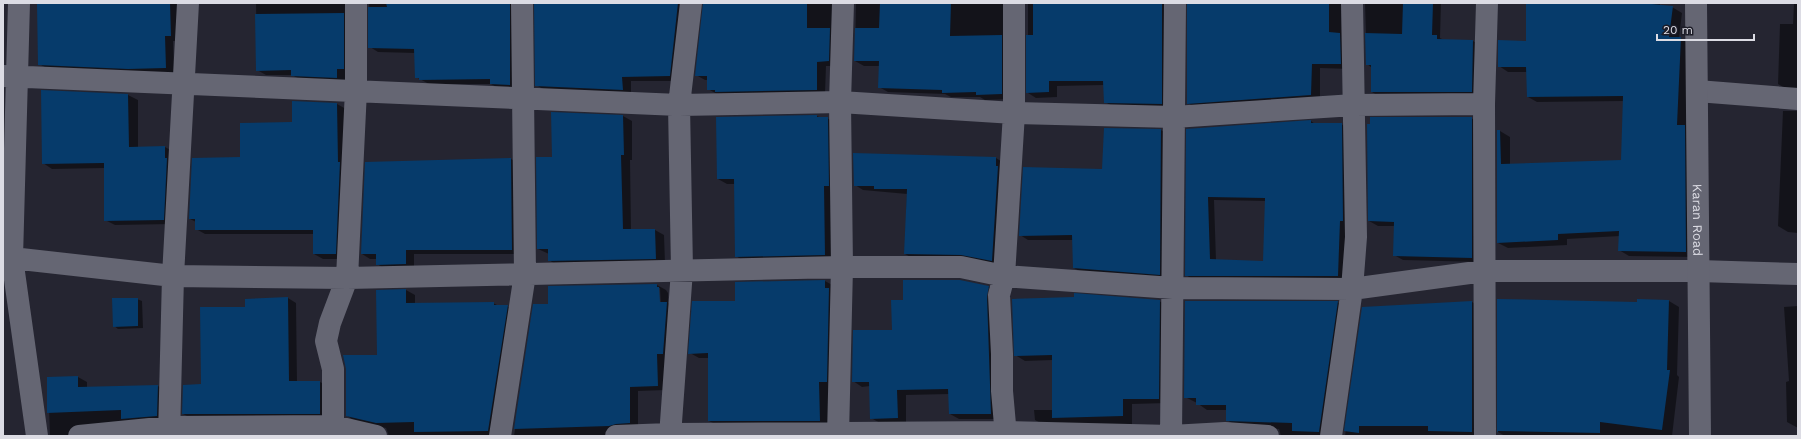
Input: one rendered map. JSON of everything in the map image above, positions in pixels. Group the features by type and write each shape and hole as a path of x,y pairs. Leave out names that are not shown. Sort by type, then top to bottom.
{"street":[{"path":"19,3 10,76 8,257 37,436"},
{"path":"169,432 173,276 188,3"},
{"path":"333,431 333,369 326,341 330,323 347,278 356,90 356,3"},
{"path":"500,436 525,274 522,3"},
{"path":"670,435 682,270 679,105 691,3"},
{"path":"838,434 842,267 840,102 843,3"},
{"path":"1006,434 1002,391 999,295 1004,276 1014,113 1014,3"},
{"path":"1170,436 1176,3"},
{"path":"1331,436 1352,289 1356,237 1352,3"},
{"path":"1485,436 1484,104 1486,3"},
{"name":"Karan Road","path":"1696,3 1700,436"},
{"path":"10,76 679,105 840,102 1014,113 1174,117 1354,105 1484,104"},
{"path":"1697,91 1798,99"},
{"path":"8,257 173,276 347,278 842,267 961,267 1004,276 1173,288 1352,289 1484,271 1699,271 1798,274"},
{"path":"79,436 169,432 333,431 376,436"},
{"path":"616,436 838,434 1170,436 1225,433 1268,436"}],"building":[{"path":"170,3 171,36 165,36 166,68 128,69 38,65 37,4"},
{"path":"386,3 510,3 510,85 490,84 490,79 419,80 419,78 415,78 414,49 368,48 368,7 387,7"},
{"path":"534,3 678,3 670,76 622,77 623,90 535,86"},
{"path":"703,3 807,3 807,28 830,28 829,61 817,62 817,90 715,92 715,90 707,90 707,76 695,76"},
{"path":"880,3 951,3 950,36 1002,35 1002,94 976,95 976,92 942,93 942,90 878,88 879,61 854,61 855,28 879,28"},
{"path":"1033,3 1162,3 1162,104 1104,103 1103,81 1049,81 1049,92 1026,93 1026,35 1033,35"},
{"path":"1187,3 1329,3 1329,32 1340,33 1341,64 1312,64 1311,95 1187,104"},
{"path":"1403,3 1433,3 1432,35 1437,35 1437,39 1473,40 1472,92 1371,92 1371,65 1366,65 1365,33 1402,34"},
{"path":"1641,3 1673,6 1669,37 1681,37 1677,125 1685,125 1686,252 1618,251 1619,231 1558,234 1558,240 1497,243 1497,130 1500,130 1501,164 1621,160 1623,96 1527,97 1526,67 1498,67 1498,40 1526,41 1526,4"},
{"path":"344,13 344,69 337,69 337,78 291,76 291,70 256,71 255,14"},
{"path":"41,90 128,94 129,147 165,146 165,158 167,158 164,220 104,221 104,163 42,164"},
{"path":"292,101 337,103 338,162 340,162 336,254 313,254 313,230 195,230 195,219 189,219 192,158 240,157 240,123 292,122"},
{"path":"551,112 623,115 624,155 621,155 623,229 655,229 656,259 548,261 548,249 537,249 536,157 552,157"},
{"path":"817,115 817,117 828,117 829,186 824,186 825,255 735,257 734,179 717,179 716,117"},
{"path":"1370,117 1472,117 1472,258 1393,256 1394,222 1368,221 1367,124 1370,124"},
{"path":"1311,120 1311,123 1342,123 1343,221 1340,221 1338,276 1185,276 1186,129","holes":["1208,197 1265,198 1263,261 1210,259"]},
{"path":"1104,128 1161,129 1160,275 1073,268 1072,235 1019,236 1023,167 1102,169"},
{"path":"853,153 996,157 996,166 998,166 992,261 961,255 904,254 907,189 874,189 874,186 854,186"},
{"path":"511,158 512,250 406,250 406,264 376,265 376,254 361,254 365,162"},
{"path":"825,280 825,288 829,288 827,382 819,382 820,421 708,421 708,353 688,354 692,301 735,301 735,282"},
{"path":"903,280 960,280 989,286 987,296 991,414 949,414 948,389 897,390 898,418 870,419 869,382 852,382 853,330 892,330 891,300 903,300"},
{"path":"657,284 657,287 659,287 660,302 667,302 663,354 657,354 658,386 630,387 630,423 609,426 514,429 533,304 548,304 548,286"},
{"path":"406,289 406,303 494,302 494,305 508,305 488,431 414,432 414,422 376,423 346,416 346,369 343,355 377,355 376,290"},
{"path":"1074,293 1160,300 1159,399 1123,399 1123,416 1052,418 1052,355 1014,356 1012,299 1074,297"},
{"path":"288,297 289,381 320,381 320,414 182,414 183,385 201,384 200,307 245,307 245,299"},
{"path":"112,298 138,298 138,326 113,327"},
{"path":"1497,299 1637,302 1637,299 1669,300 1667,370 1670,370 1662,430 1600,422 1600,433 1498,431 1497,433"},
{"path":"1185,301 1338,301 1319,432 1292,431 1292,423 1226,421 1226,405 1196,405 1196,398 1184,398"},
{"path":"1472,301 1472,432 1428,431 1428,426 1359,426 1359,433 1344,431 1362,307"},
{"path":"78,376 78,387 158,385 157,416 121,419 121,410 47,413 47,377"}]}
